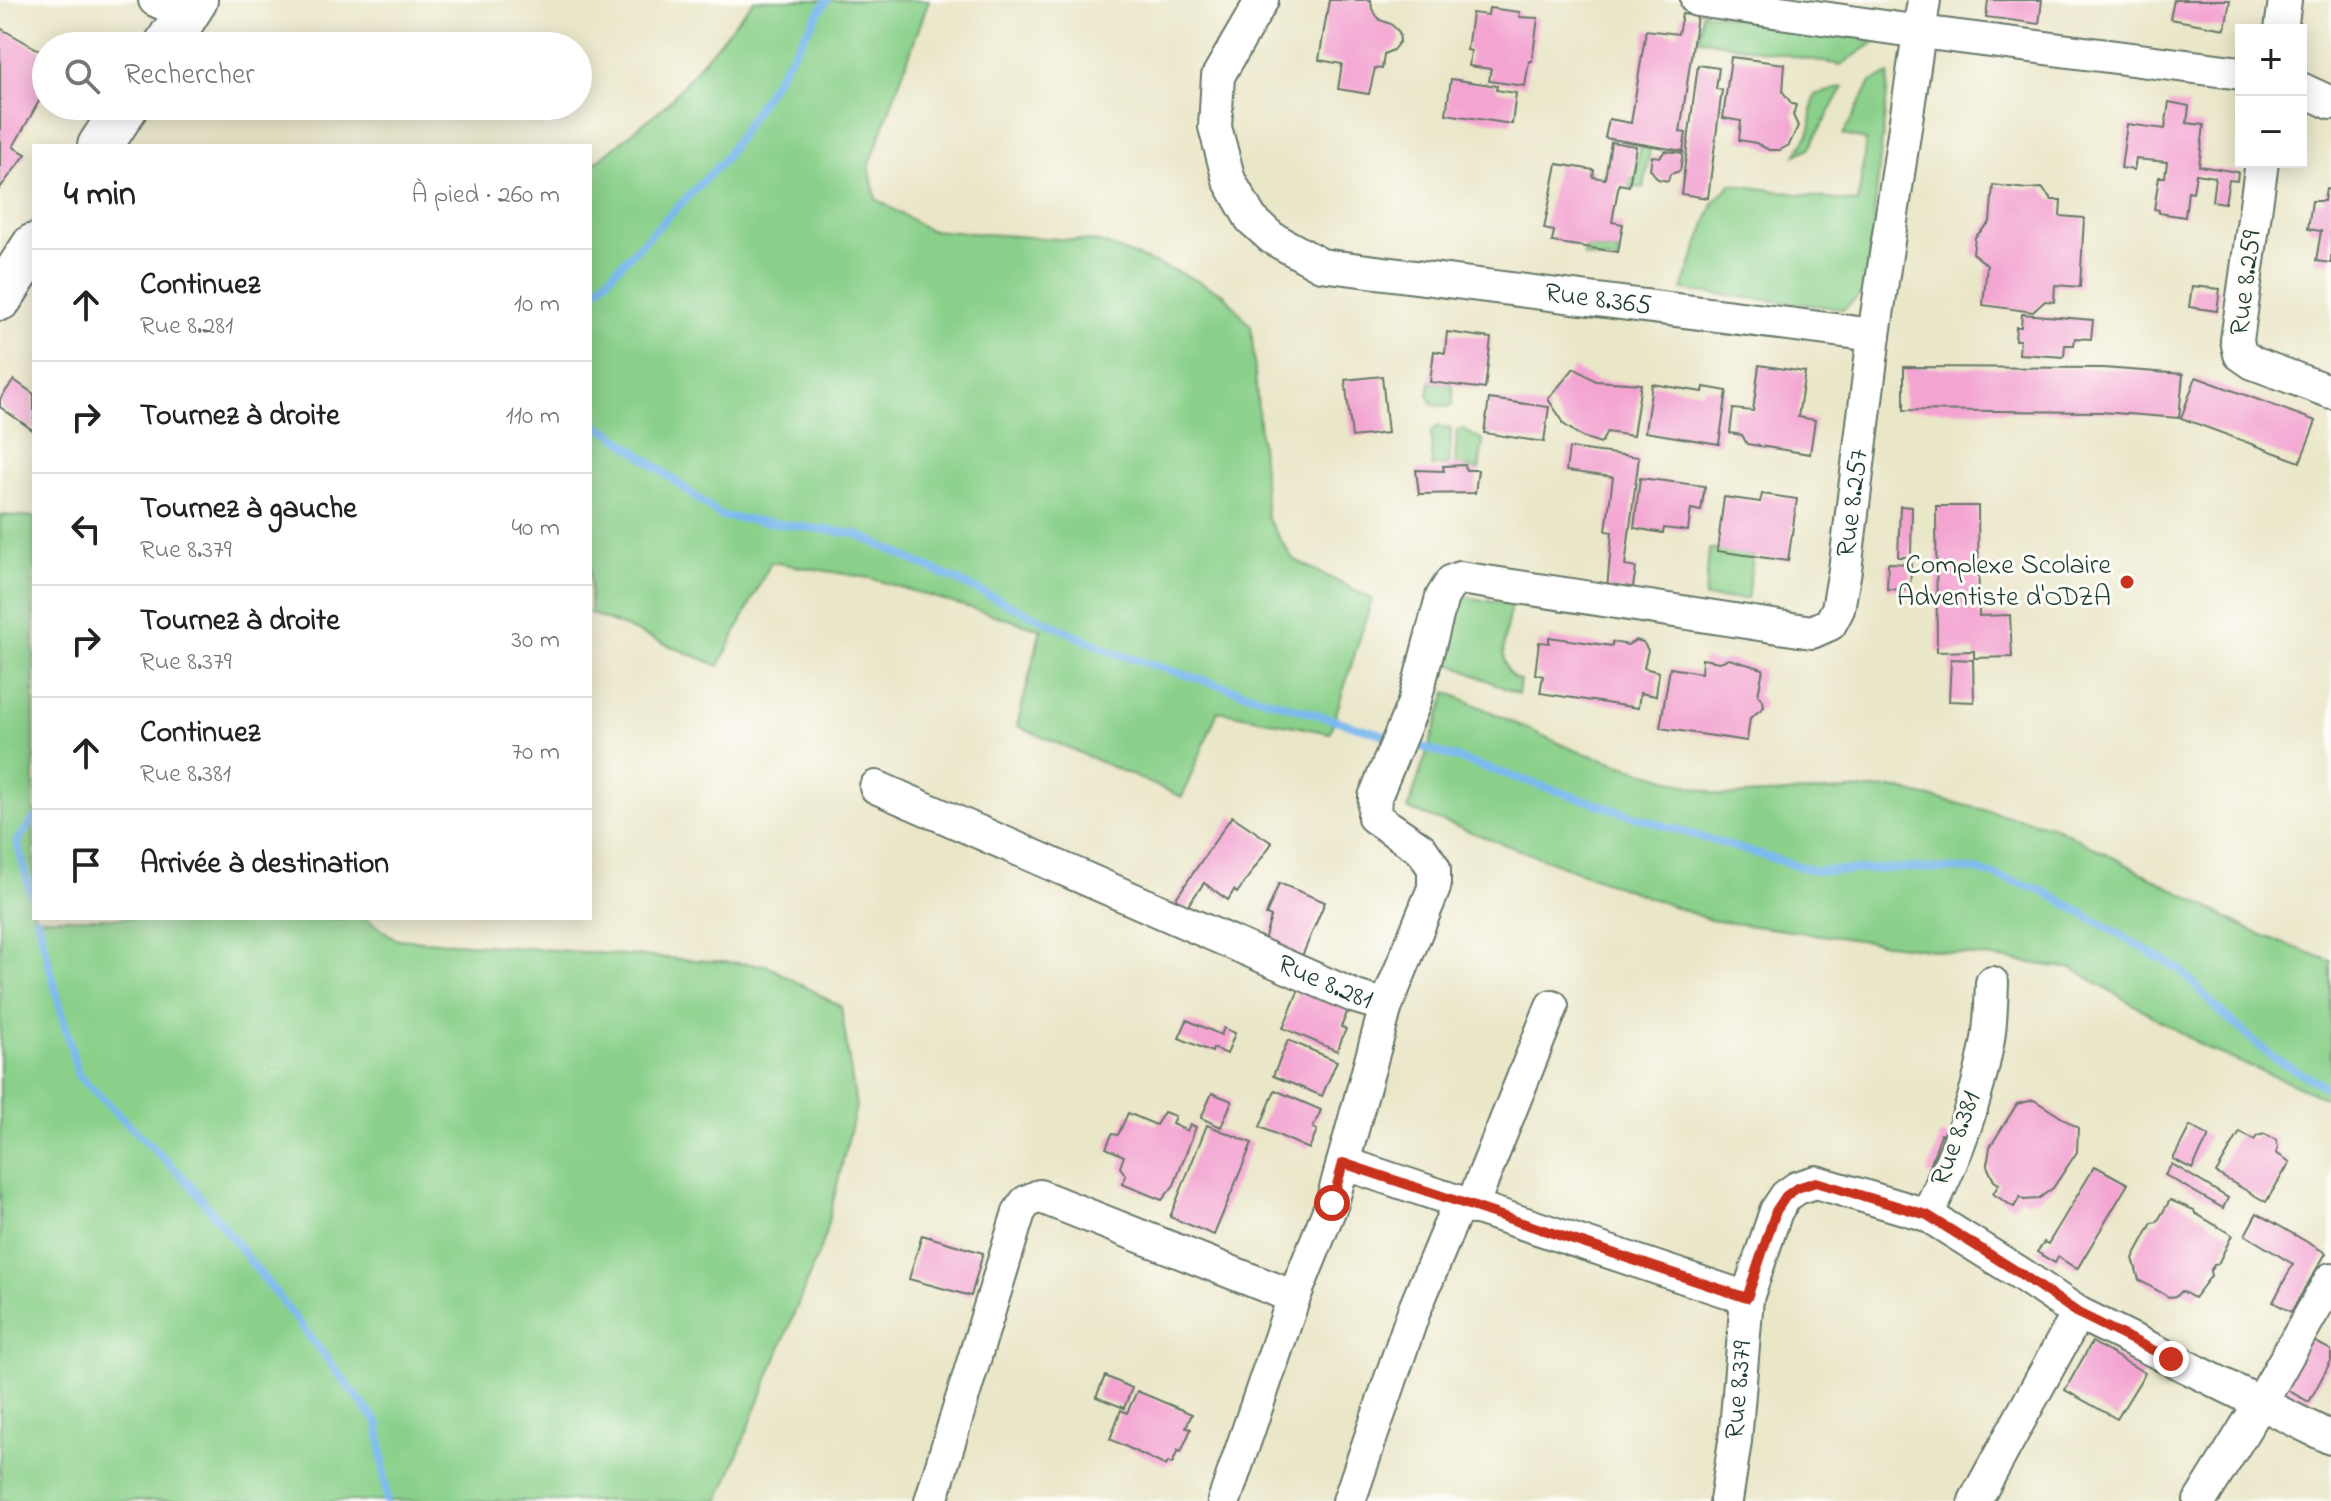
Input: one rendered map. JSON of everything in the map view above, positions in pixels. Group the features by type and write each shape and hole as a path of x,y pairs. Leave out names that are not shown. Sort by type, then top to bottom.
{"highway":[{"path":"101,144 117,120"},
{"path":"0,298 32,249"}],"street":[{"name":"Rue 8.365","path":"1262,0 1218,76 1215,127 1229,180 1251,219 1272,238 1321,265 1874,335"},
{"path":"1697,0 2235,72"},
{"name":"Rue 8.257","path":"1386,1006 1434,888 1434,868 1421,849 1374,817 1375,797 1414,703 1442,597 1452,581 1460,578 1812,632 1830,624 1838,609 1845,570 1874,335 1924,0"},
{"path":"2282,24 2285,0"},
{"path":"2307,92 2331,103"},
{"name":"Rue 8.259","path":"2261,168 2237,340 2240,354 2253,363 2331,392"},
{"name":"Rue 8.281","path":"876,787 1356,997 1386,1006 1332,1203 1294,1297 1224,1501"},
{"name":"Rue 8.381","path":"1992,983 1988,1042 1981,1072 1948,1173 1927,1215 2078,1313 2331,1438"},
{"path":"1349,1501 1414,1311 1465,1206 1552,1006"},
{"path":"1343,1163 1747,1298"},
{"name":"Rue 8.379","path":"1726,1501 1735,1441 1747,1298 1776,1211 1786,1196 1797,1188 1816,1182 1927,1215"},
{"path":"931,1501 1019,1212 1026,1202 1039,1196 1294,1297"},
{"path":"2200,1501 2331,1279"},
{"path":"1975,1501 2078,1313"}],"green space":[{"path":"754,0 929,0 869,167 876,199 929,230 1100,242 1185,275 1224,294 1251,326 1267,518 1293,559 1372,599 1330,733 1218,711 1182,797 1017,726 1041,629 869,578 771,562 719,666 592,614 592,165 668,103"},
{"path":"1702,12 1876,41 1841,65 1699,39"},
{"path":"1889,74 1866,290 1844,309 1682,290 1713,204 1731,184 1858,203 1866,140 1843,135 1871,82"},
{"path":"1844,87 1809,148 1796,155 1810,132 1814,95"},
{"path":"1640,147 1650,149 1644,188 1629,186 1629,179 1635,179"},
{"path":"1585,247 1618,252 1618,262 1584,256"},
{"path":"1430,382 1453,385 1453,404 1449,407 1433,405 1428,395"},
{"path":"1438,426 1451,428 1449,466 1432,466 1431,432"},
{"path":"1463,429 1483,441 1479,470 1455,465 1457,430"},
{"path":"0,515 32,517 32,920 368,920 396,939 766,965 841,1007 856,1107 824,1239 719,1501 0,1501"},
{"path":"1709,549 1738,550 1753,556 1747,599 1705,598"},
{"path":"1461,596 1511,605 1504,658 1511,675 1520,681 1518,694 1450,664"},
{"path":"1447,692 1574,750 1722,796 1892,788 2056,827 2254,932 2331,961 2331,1100 2208,1049 2074,969 1710,920 1408,809"}],"building":[{"path":"1329,0 1371,0 1372,9 1380,20 1391,24 1399,32 1400,41 1393,50 1384,54 1382,69 1375,68 1369,94 1338,89 1342,64 1319,60"},
{"path":"1988,0 2042,0 2039,24 1986,17"},
{"path":"2174,0 2230,0 2225,29 2170,19"},
{"path":"1489,8 1520,12 1519,17 1538,18 1525,86 1489,81 1491,69 1469,66 1471,51 1467,50 1472,13 1488,15"},
{"path":"1682,14 1697,16 1680,132 1686,133 1683,151 1605,138 1609,119 1631,123 1646,30 1678,34"},
{"path":"0,28 32,46 32,114 13,147 26,154 0,188"},
{"path":"1731,57 1785,64 1783,92 1796,105 1793,115 1798,126 1789,145 1780,150 1769,150 1756,143 1739,140 1741,121 1723,118"},
{"path":"1698,65 1719,68 1716,89 1722,90 1708,198 1681,194"},
{"path":"1451,79 1497,86 1496,90 1516,93 1512,124 1446,114"},
{"path":"2169,102 2189,106 2187,123 2204,125 2199,166 2238,172 2237,181 2229,180 2225,203 2212,201 2215,177 2196,174 2193,192 2188,191 2185,217 2159,213 2154,209 2159,177 2165,177 2167,162 2136,159 2134,170 2121,168 2127,124 2165,129"},
{"path":"1611,142 1636,146 1629,186 1619,184 1612,222 1623,224 1618,252 1552,242 1554,231 1544,229 1557,164 1594,170 1593,177 1605,179"},
{"path":"1665,151 1683,153 1680,171 1670,174 1668,181 1658,179 1650,169 1652,156 1660,157"},
{"path":"1993,185 2042,188 2052,200 2061,200 2060,216 2084,218 2080,287 2055,285 2054,302 2045,301 2033,312 1983,305 1987,265 1973,253 1975,237 1990,222"},
{"path":"2326,189 2331,190 2331,263 2316,261 2321,231 2308,229 2312,201 2324,201"},
{"path":"2192,286 2220,289 2217,311 2189,307"},
{"path":"2022,314 2093,320 2091,339 2075,338 2074,345 2065,345 2064,357 2019,354 2020,340 2015,340 2016,327 2021,327"},
{"path":"1447,332 1491,338 1485,389 1430,382 1434,351 1445,353"},
{"path":"1759,365 1805,372 1798,417 1815,420 1810,454 1747,444 1742,435 1730,433 1733,409 1753,411"},
{"path":"1904,367 2103,368 2183,374 2179,418 2101,412 1904,410"},
{"path":"1574,368 1596,381 1641,384 1633,436 1607,432 1601,443 1582,437 1562,423 1548,399"},
{"path":"1382,376 1388,433 1352,437 1345,380"},
{"path":"2196,377 2316,421 2300,462 2181,418"},
{"path":"14,380 32,393 32,430 0,407 0,399"},
{"path":"1652,384 1703,392 1704,387 1727,391 1719,444 1645,432"},
{"path":"1489,399 1549,407 1544,442 1484,433"},
{"path":"1569,448 1639,457 1625,566 1636,568 1632,593 1607,589 1612,532 1606,531 1613,477 1566,471"},
{"path":"1465,465 1466,470 1478,470 1475,493 1419,494 1416,470 1444,471 1443,466"},
{"path":"1640,478 1705,486 1701,511 1691,509 1688,531 1664,528 1663,533 1634,528"},
{"path":"1762,494 1797,499 1788,561 1717,551 1724,497 1760,502"},
{"path":"1900,506 1912,507 1911,557 1898,557"},
{"path":"1936,506 1978,506 1979,616 2010,615 2012,657 1974,658 1974,651 1937,652"},
{"path":"1888,563 1911,564 1910,590 1887,589"},
{"path":"1549,637 1612,646 1612,642 1628,645 1636,640 1643,642 1648,650 1644,668 1659,672 1656,696 1640,693 1638,708 1540,693 1543,676 1535,674 1539,642 1549,643"},
{"path":"1702,659 1719,662 1729,659 1763,669 1758,695 1764,707 1750,718 1747,741 1660,728 1670,668 1701,673"},
{"path":"1951,659 1973,660 1974,702 1949,701"},
{"path":"1232,816 1272,843 1237,893 1234,890 1228,900 1204,883 1181,915 1170,907"},
{"path":"1279,883 1325,902 1300,961 1263,944 1271,917 1266,915"},
{"path":"1300,987 1349,1008 1341,1027 1346,1029 1337,1051 1283,1028"},
{"path":"1187,1020 1221,1035 1224,1028 1235,1033 1227,1054 1213,1048 1212,1052 1179,1038"},
{"path":"1288,1040 1337,1061 1322,1096 1273,1076"},
{"path":"1275,1090 1321,1110 1309,1149 1260,1127"},
{"path":"1212,1093 1232,1101 1221,1127 1201,1118"},
{"path":"2034,1100 2078,1128 2077,1152 2053,1188 2038,1199 2024,1200 2020,1197 2014,1207 1993,1194 1999,1184 1994,1181 1987,1166 1990,1147 2017,1104"},
{"path":"1164,1112 1175,1116 1172,1124 1187,1131 1190,1124 1196,1127 1174,1185 1162,1200 1122,1184 1126,1176 1120,1167 1124,1156 1106,1148 1112,1134 1118,1135 1128,1113 1156,1125"},
{"path":"1207,1125 1252,1143 1214,1235 1170,1217"},
{"path":"2190,1126 2209,1136 2192,1169 2173,1159"},
{"path":"2240,1132 2254,1140 2265,1134 2276,1140 2276,1153 2290,1162 2266,1202 2216,1173"},
{"path":"1941,1134 1957,1140 1943,1179 1927,1174"},
{"path":"2172,1164 2228,1198 2223,1208 2165,1175"},
{"path":"2095,1166 2128,1184 2077,1269 2058,1257 2055,1263 2037,1252 2044,1242 2048,1244"},
{"path":"2170,1200 2194,1210 2232,1235 2218,1264 2210,1271 2211,1276 2194,1298 2182,1291 2177,1296 2169,1297 2139,1280 2133,1258 2152,1223 2157,1222"},
{"path":"2257,1213 2326,1253 2291,1312 2273,1302 2293,1264 2245,1235"},
{"path":"922,1235 983,1253 971,1296 909,1279"},
{"path":"2303,1335 2331,1350 2331,1361 2309,1402 2276,1384"},
{"path":"2092,1342 2145,1373 2117,1419 2065,1390"},
{"path":"1105,1376 1132,1388 1124,1408 1096,1397"},
{"path":"1137,1391 1192,1414 1186,1427 1191,1429 1172,1464 1168,1462 1166,1466 1110,1439 1121,1410 1127,1413"}],"waterway":[{"path":"592,294 723,161 827,0"},
{"path":"592,424 610,432 721,516 856,534 1114,653 1391,737"},
{"path":"1404,741 1671,828 1815,871 1910,868 1977,870 2042,890 2182,971 2214,1006 2271,1056 2331,1090"},
{"path":"32,822 17,841 32,898"},
{"path":"38,920 78,1075 189,1183 379,1425 387,1501"}],"place":[{"name":"Complexe Scolaire Adventiste d'ODZA","path":"2127,582"}],"route":[{"path":"1332,1203 1343,1163 1747,1298 1776,1211 1786,1196 1797,1188 1816,1182 1927,1215 2078,1313 2171,1359"}]}
